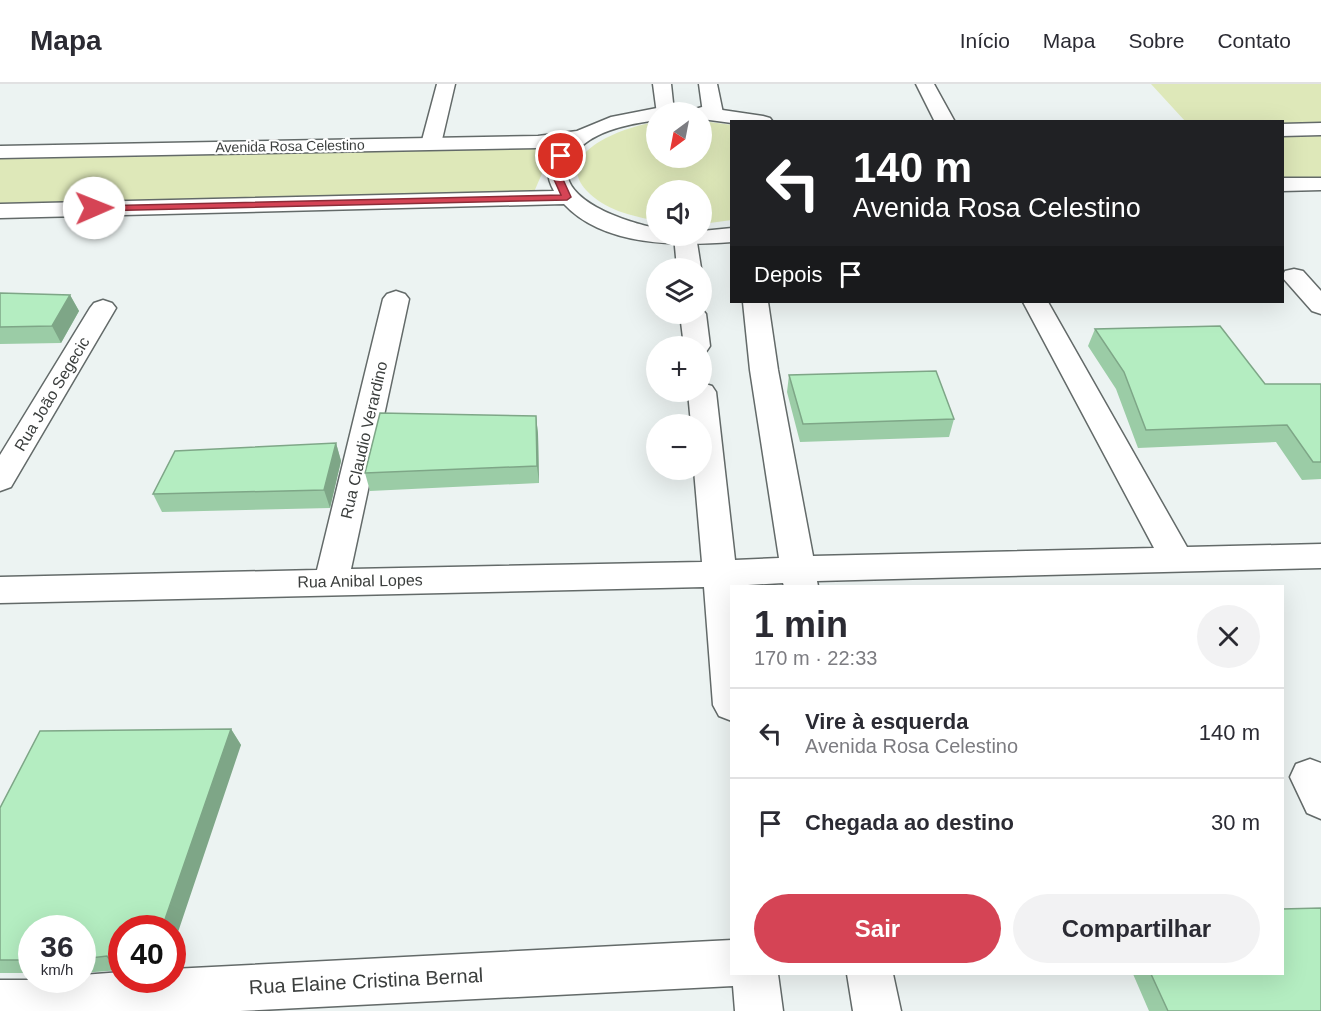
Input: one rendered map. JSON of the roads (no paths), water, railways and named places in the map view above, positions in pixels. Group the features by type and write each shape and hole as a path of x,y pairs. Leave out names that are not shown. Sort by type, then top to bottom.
{"street":[{"path":"430,144 446,84"},
{"path":"662,84 664,102"},
{"path":"708,84 708,102"},
{"path":"925,84 944,120"},
{"path":"712,114 751,120"},
{"name":"Avenida Rosa Celestino","path":"0,152 538,142 580,137 620,120 646,116"},
{"path":"1284,130 1321,129"},
{"name":"Avenida Rosa Celestino","path":"567,197 556,175 561,156 580,137"},
{"path":"1284,185 1321,184"},
{"path":"0,211 567,197 593,217 646,233"},
{"path":"712,235 730,235"},
{"path":"1294,276 1321,306"},
{"name":"Rua Claudio Verardino","path":"331,581 396,299"},
{"path":"755,303 799,578"},
{"path":"1037,303 1177,559"},
{"name":"Rua João Segecic","path":"0,480 103,308"},
{"path":"703,402 730,681"},
{"name":"Rua Anibal Lopes","path":"0,590 721,574 799,578 1177,559 1321,556"},
{"name":"Rua Elaine Cristina Bernal","path":"0,1004 261,999 730,963"},
{"path":"755,975 759,1011"},
{"path":"870,975 877,1011"}]}
